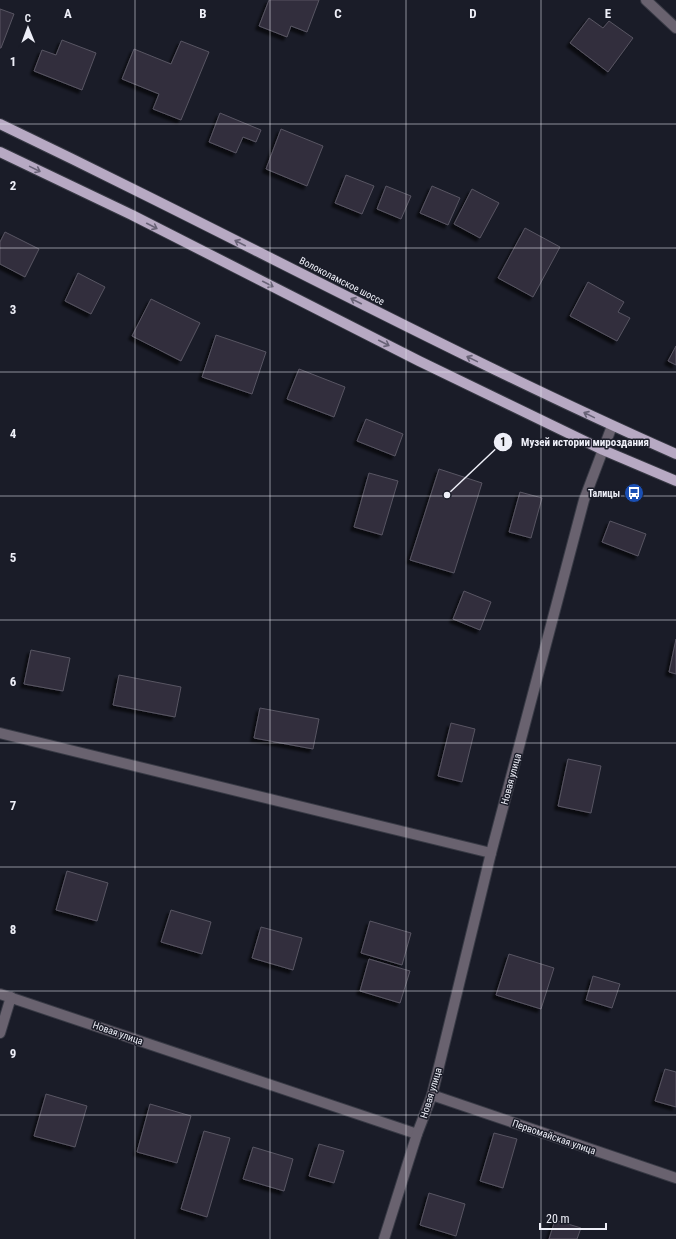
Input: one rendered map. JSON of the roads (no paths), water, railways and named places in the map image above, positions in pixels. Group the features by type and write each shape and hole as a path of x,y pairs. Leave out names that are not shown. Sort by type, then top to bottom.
{"main road":[{"name":"Волоколамское шоссе","path":"0,124 140,192 432,340 612,426 676,454"},
{"path":"0,152 132,215 419,361 603,450 676,481"}],"street":[{"path":"646,0 676,28"},
{"name":"Новая улица","path":"384,1239 417,1134 432,1095 491,853 584,500 612,426"},
{"path":"0,732 491,853"},
{"name":"Новая улица","path":"0,994 417,1134"},
{"path":"0,1033 11,997"},
{"name":"Первомайская улица","path":"432,1095 676,1178"}],"place":[{"name":"Талицы","path":"634,493"},
{"name":"Музей истории мироздания","path":"447,495"}]}
